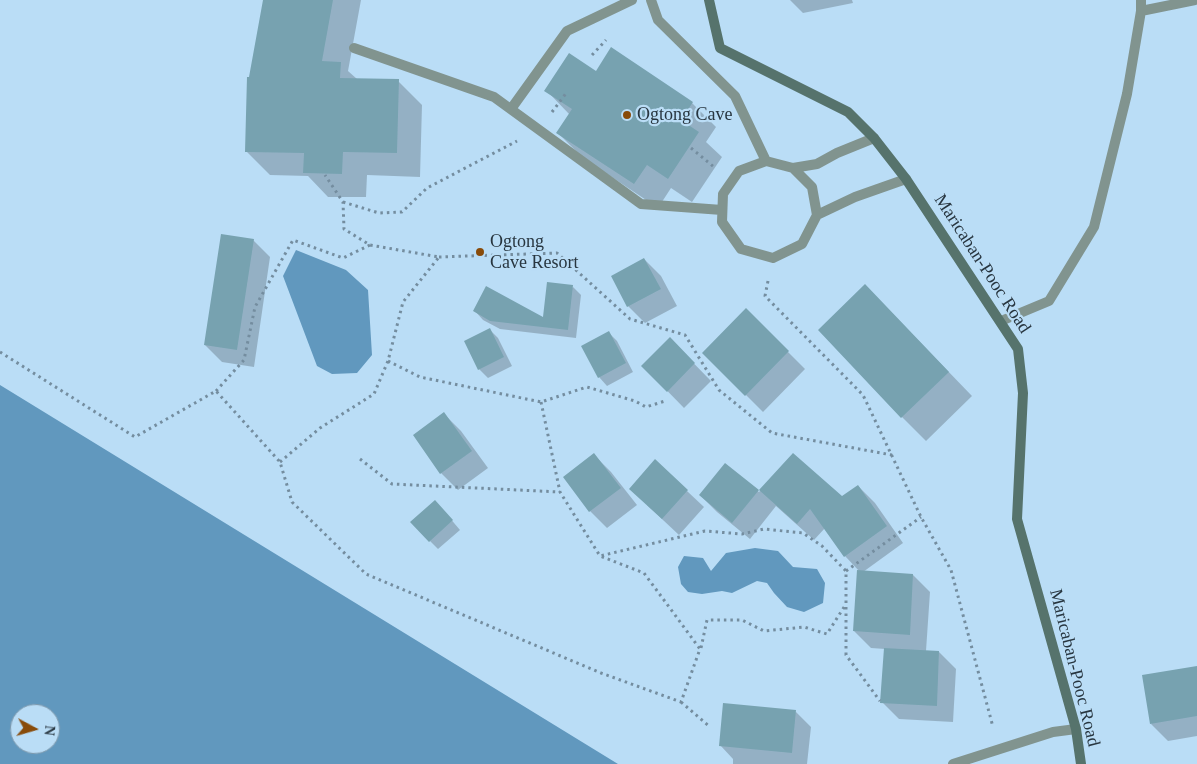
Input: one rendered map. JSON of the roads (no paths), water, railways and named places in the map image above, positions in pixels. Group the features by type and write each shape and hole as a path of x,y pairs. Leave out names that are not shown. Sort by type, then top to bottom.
{"street":[{"path":"511,109 567,31 632,0"},
{"path":"651,0 658,20 735,96 766,161"},
{"name":"Maricaban-Pooc Road","path":"709,0 720,48 848,112 874,138 906,180 1018,349 1023,393 1017,519 1076,729 1081,764"},
{"path":"1001,321 1049,301 1094,227 1127,94 1141,5 1196,0"},
{"path":"354,48 494,97 641,204 722,210"},
{"path":"793,168 812,187 817,215 802,244 773,258 741,249 722,222 723,194 739,171 766,161 793,168 817,164 874,138"},
{"path":"817,215 855,198 906,180"},
{"path":"953,764 1053,732 1076,729"}],"water":[{"path":"296,250 346,270 368,290 372,355 357,373 332,374 317,366 283,276"},
{"path":"0,385 618,764 0,764"},
{"path":"755,548 778,551 793,567 817,569 825,583 823,603 804,612 787,607 767,583 757,581 732,593 722,591 702,594 688,592 681,584 678,567 684,556 703,558 711,571 726,553"}],"place":[{"name":"Ogtong Cave","path":"627,115"},
{"name":"Ogtong Cave Resort","path":"480,252"}]}
